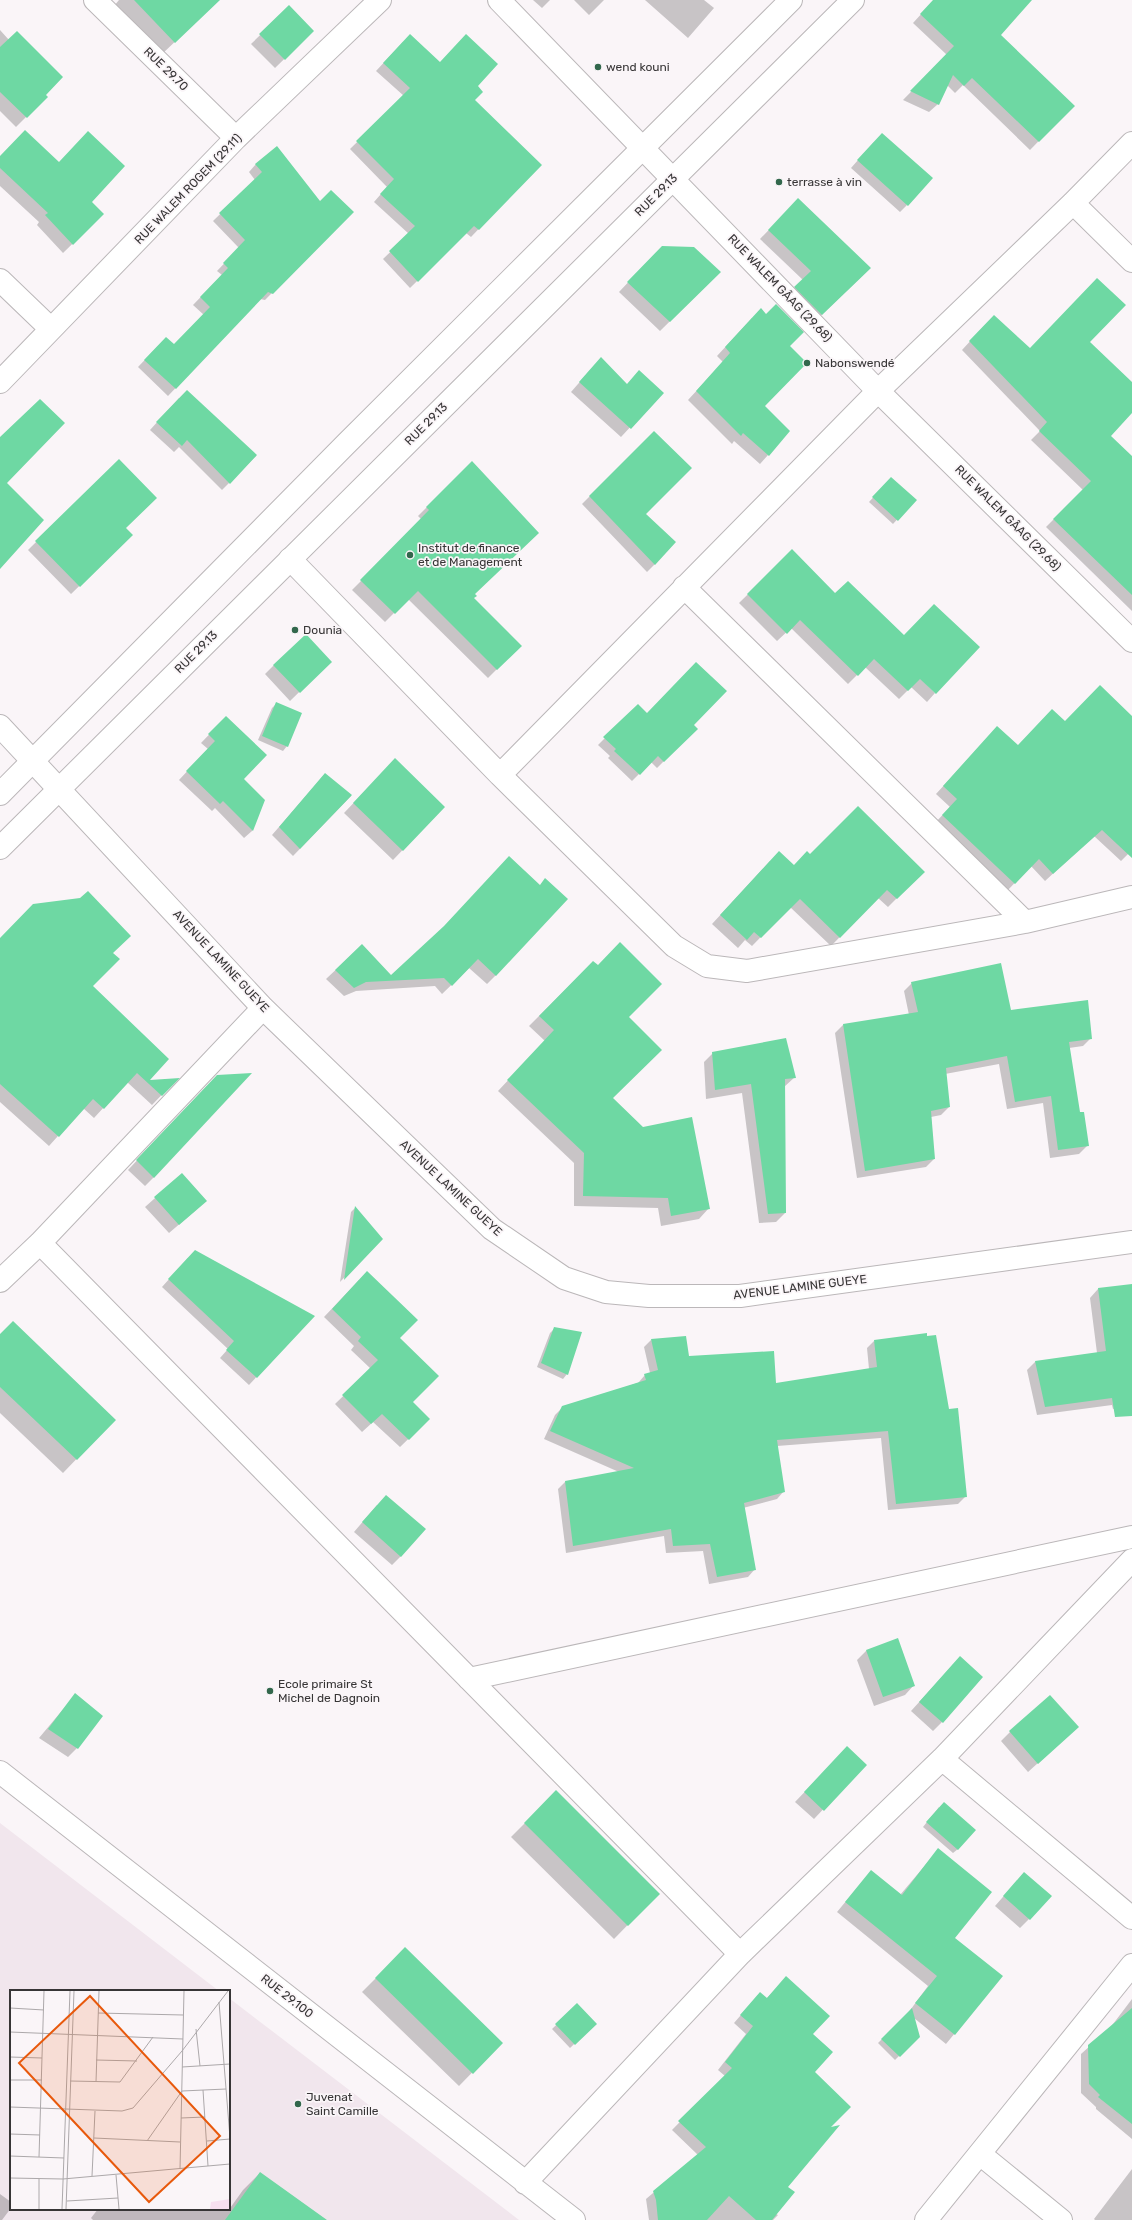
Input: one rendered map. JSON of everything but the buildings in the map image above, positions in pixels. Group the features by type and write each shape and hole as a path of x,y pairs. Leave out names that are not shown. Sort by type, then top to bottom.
{"street":[{"name":"RUE 29.70","path":"96,0 236,138"},
{"name":"RUE WALEM ROGEM (29.11)","path":"0,382 236,138 380,0"},
{"name":"RUE WALEM GÂAG (29.68)","path":"499,0 674,178 878,390 1132,641"},
{"path":"0,794 341,449 791,0"},
{"name":"RUE 29.13","path":"0,848 59,787 853,0"},
{"path":"500,775 878,390 1073,203 1132,143"},
{"path":"1073,203 1132,261"},
{"path":"0,280 50,329"},
{"path":"290,559 500,775 674,946 707,966 747,971 1025,922 1132,897"},
{"path":"684,587 1025,922"},
{"name":"AVENUE LAMINE GUEYE","path":"0,726 34,760 263,1008 492,1229 564,1278 606,1292 649,1296 740,1296 1132,1242"},
{"path":"0,1281 40,1243 263,1008"},
{"path":"40,1243 740,1954"},
{"path":"469,1679 1132,1537"},
{"path":"525,2183 740,1954 942,1759 1132,1560"},
{"path":"942,1759 1132,1918"},
{"name":"RUE 29.100","path":"0,1772 574,2220"},
{"path":"926,2220 1132,1965"},
{"path":"980,2154 1061,2220"}],"shaded area":[{"name":"Juvenat Saint Camille","path":"0,1823 218,1990 10,1990 10,2210 230,2210 230,1999 519,2220 0,2220"}],"place":[{"name":"wend kouni","path":"598,67"},
{"name":"terrasse à vin","path":"779,182"},
{"name":"Nabonswendé","path":"807,363"},
{"name":"Institut de finance et de Management","path":"410,555"},
{"name":"Dounia","path":"295,630"},
{"name":"Ecole primaire St Michel de Dagnoin","path":"270,1691"},
{"name":"Juvenat Saint Camille","path":"298,2104"}]}
